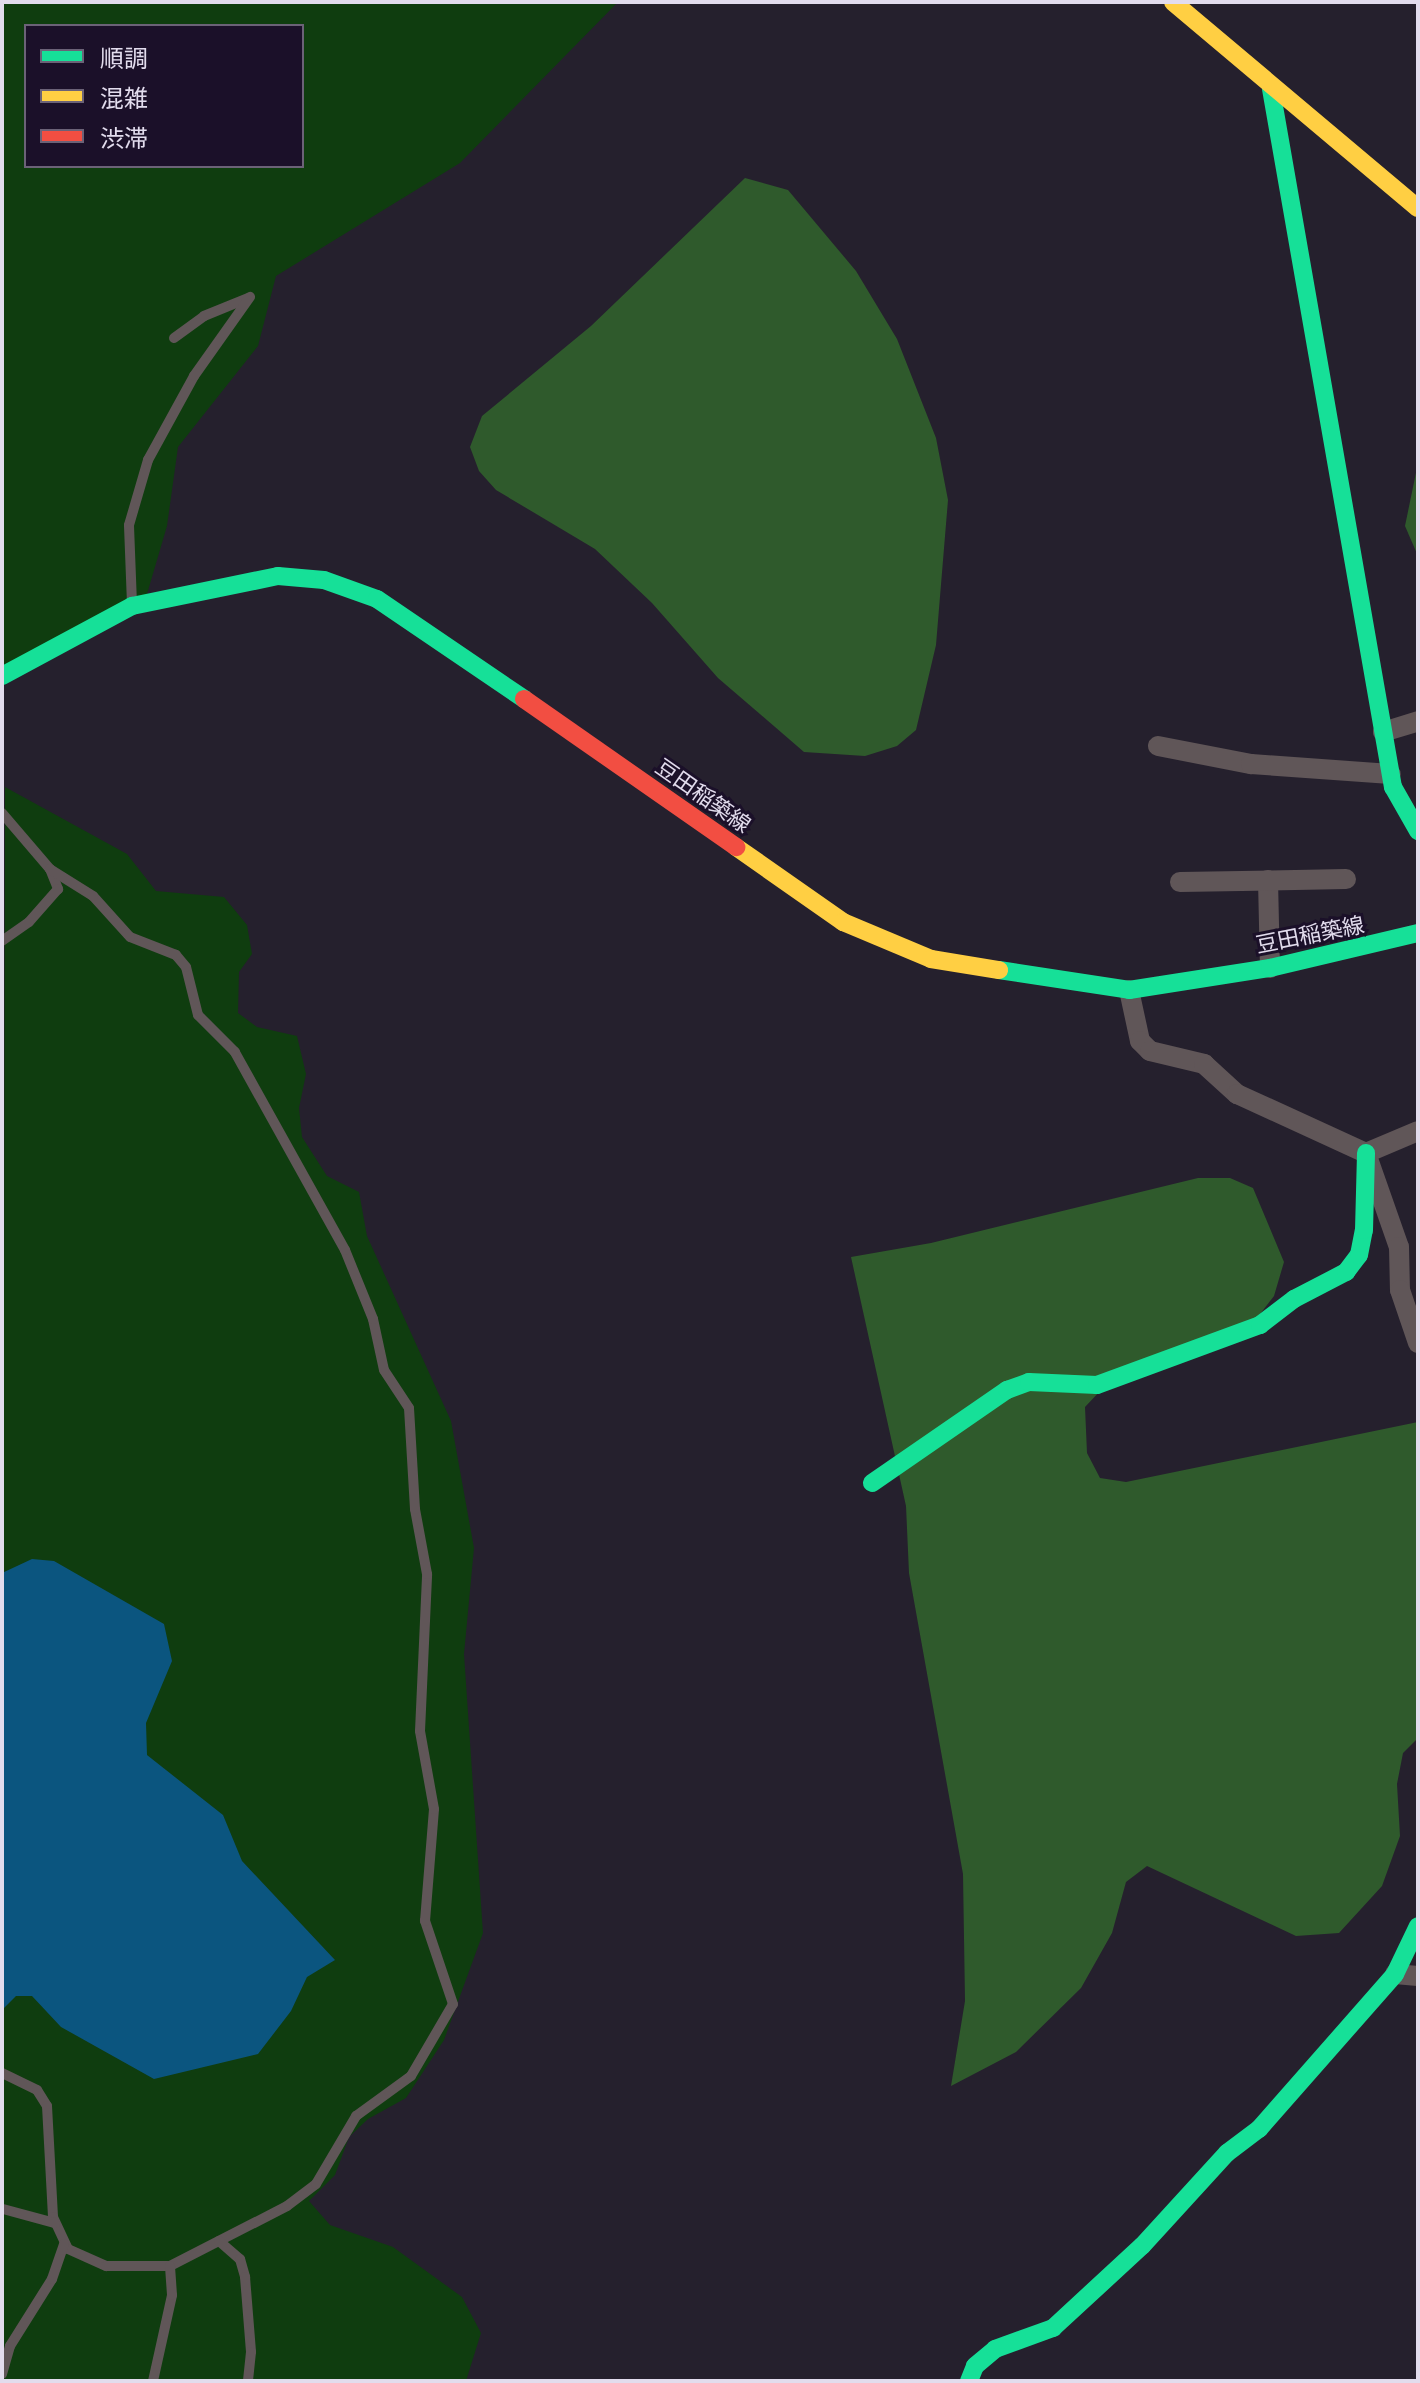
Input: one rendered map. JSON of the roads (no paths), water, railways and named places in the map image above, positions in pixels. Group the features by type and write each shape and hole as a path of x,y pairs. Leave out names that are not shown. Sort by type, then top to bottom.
{"street":[{"path":"1173,2 1271,89 1418,208"},
{"path":"1271,89 1391,774 1402,810 1418,831"},
{"name":"豆田稲築線","path":"2,676 132,606 278,576 324,580 377,599 843,922 931,959 1129,990 1270,968 1418,933"},
{"path":"1383,732 1418,721"},
{"path":"1158,746 1251,764 1391,774"},
{"path":"1180,882 1346,879"},
{"path":"1268,880 1270,968"},
{"path":"1129,990 1140,1041 1150,1051 1204,1064 1237,1094 1366,1153 1399,1247 1400,1290 1418,1343"},
{"path":"1366,1153 1418,1131"},
{"path":"872,1483 1007,1390 1029,1382 1097,1385 1260,1325 1294,1299 1346,1272 1359,1255 1364,1230 1366,1153"},
{"path":"969,2381 975,2366 995,2349 1053,2328 1142,2246 1185,2194 1307,2078 1395,1974 1418,1926"},
{"path":"1395,1974 1418,1976"}],"lane":[{"path":"132,606 129,525 148,460 194,376 250,297 204,316 174,338"},
{"path":"2,813 50,869 93,896 130,937 176,955 186,967 205,1028 235,1052 345,1250 373,1319 384,1370 409,1408 413,1430 415,1509 427,1574 419,1722 434,1809 425,1921 453,2004 411,2076 356,2116 316,2184 287,2206 170,2266 106,2266 87,2261 64,2244 55,2223 47,2106 37,2090 2,2073"},
{"path":"2,941 29,922 58,889 50,869"},
{"path":"3,2209 55,2223"},
{"path":"219,2241 240,2259 245,2277 248,2381"},
{"path":"2,2374 10,2346 52,2279 64,2244"},
{"path":"153,2381 172,2295 170,2266"}],"water":[{"path":"32,1559 54,1561 164,1624 172,1661 146,1723 147,1755 223,1815 242,1861 335,1960 307,1977 291,2011 258,2054 154,2079 61,2027 32,1996 16,1996 2,2010 2,1573"}]}
